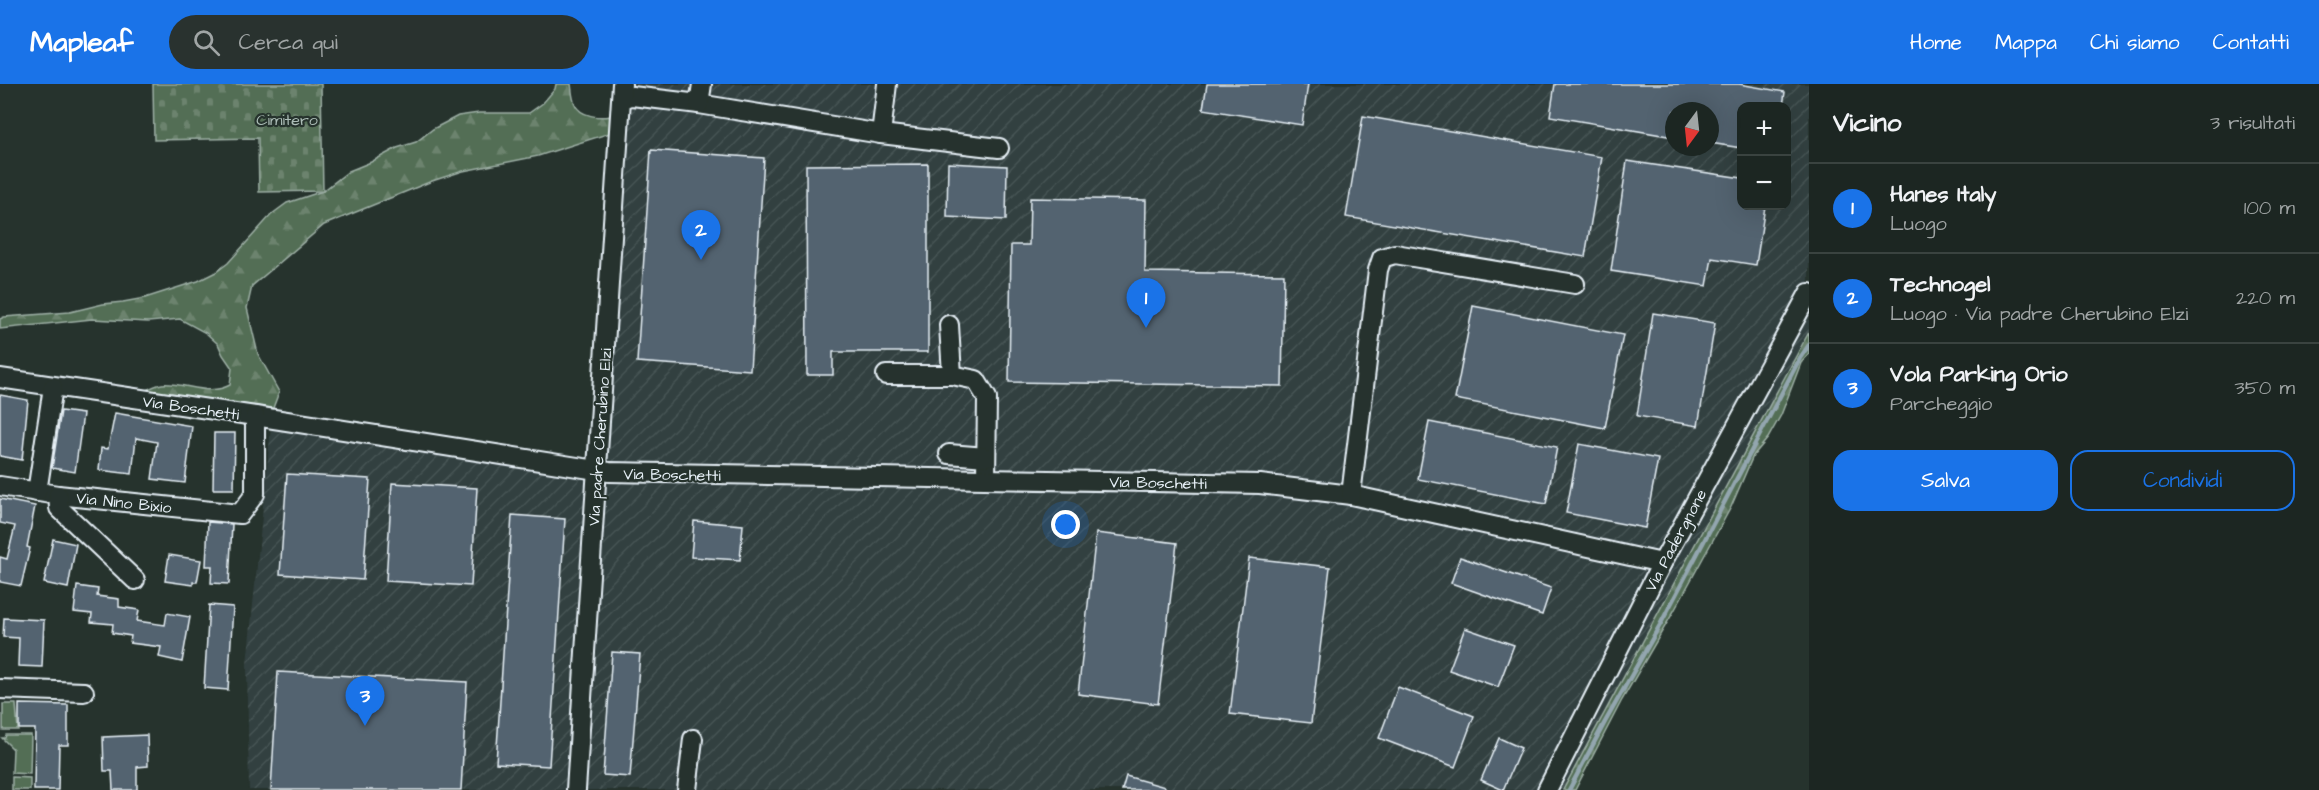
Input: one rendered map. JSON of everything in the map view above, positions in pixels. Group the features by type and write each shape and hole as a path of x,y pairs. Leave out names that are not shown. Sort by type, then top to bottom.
{"street":[{"path":"699,104 702,84"},
{"path":"881,134 887,84"},
{"path":"622,91 632,96 699,104 881,134 999,148"},
{"name":"Via padre Cherubino Elzi","path":"576,790 622,91"},
{"path":"1351,495 1378,270 1382,258 1395,254 1575,284"},
{"name":"Via Padergnone","path":"1547,790 1662,563 1809,293"},
{"path":"949,325 952,375"},
{"path":"886,375 952,375 976,380 987,398 986,479"},
{"name":"Via Boschetti","path":"0,378 597,471 1260,484 1351,495 1662,563"},
{"path":"37,492 53,387"},
{"name":"Via Nino Bixio","path":"0,486 58,495 240,514 255,494 255,416"},
{"path":"949,454 986,457"},
{"name":"Via Nino Bixio","path":"58,495 59,508 135,580"},
{"path":"0,689 84,692"},
{"path":"687,790 693,739"}],"shaded area":[{"path":"613,84 1809,84 1809,332 1563,790 249,790 247,664 273,408 589,459"}],"green space":[{"name":"Cimitero","path":"153,84 321,84 323,191 259,192 258,138 154,140"},
{"path":"556,84 571,84 574,102 581,112 596,117 611,116 610,133 538,156 463,171 432,181 324,225 252,286 247,308 258,354 279,392 273,408 143,391 162,384 213,390 230,385 232,368 218,344 206,333 180,319 148,322 92,319 0,329 0,319 4,317 70,312 103,304 145,298 198,281 228,263 272,214 287,203 323,191 349,171 397,148 416,142 433,129 458,116 479,113 529,113 543,103 555,89"},
{"path":"1809,332 1809,354 1801,363 1781,415 1768,438 1753,456 1731,507 1622,700 1575,790 1563,790"},
{"path":"3,704 16,704 18,730 3,730"},
{"path":"6,735 31,735 30,774 12,773 13,749 2,738"},
{"path":"12,777 30,778 30,790 12,790"}],"building":[{"path":"1207,84 1308,84 1302,125 1203,109"},
{"path":"1555,84 1739,84 1785,92 1784,102 1737,102 1737,147 1719,144 1719,102 1665,102 1665,135 1550,116"},
{"path":"1363,116 1602,157 1585,257 1346,217"},
{"path":"651,150 764,158 750,370 637,362"},
{"path":"1627,161 1737,177 1737,210 1764,210 1756,265 1712,258 1707,286 1611,271"},
{"path":"948,163 1007,166 1006,220 947,217"},
{"path":"928,164 928,352 833,352 833,375 807,375 806,165"},
{"path":"1030,198 1146,200 1145,272 1284,274 1282,386 1009,382 1011,245 1029,245"},
{"path":"1473,306 1623,335 1605,428 1455,399"},
{"path":"1653,313 1715,323 1698,426 1637,416"},
{"path":"0,395 28,400 22,460 0,456"},
{"path":"61,411 83,414 75,472 52,468"},
{"path":"115,413 192,426 185,483 152,479 157,442 136,438 132,474 99,470 101,448 108,449"},
{"path":"1429,422 1557,447 1546,504 1418,479"},
{"path":"214,433 235,433 234,489 213,489"},
{"path":"1579,444 1658,459 1645,528 1566,513"},
{"path":"287,474 370,479 363,580 280,574"},
{"path":"392,483 477,488 471,586 386,581"},
{"path":"0,499 35,506 27,547 30,548 21,586 0,582 0,557 7,559 15,526 0,523"},
{"path":"512,515 565,519 549,766 496,763"},
{"path":"694,521 743,525 740,560 691,557"},
{"path":"208,522 232,524 229,584 211,583 212,566 206,566"},
{"path":"1096,533 1177,543 1158,704 1078,694"},
{"path":"53,539 76,544 68,588 44,583"},
{"path":"169,555 201,560 197,582 193,582 193,585 165,581"},
{"path":"1460,557 1551,588 1542,615 1451,583"},
{"path":"1249,558 1330,567 1311,723 1230,714"},
{"path":"77,586 98,589 97,596 119,599 119,607 139,610 137,621 165,625 167,613 190,617 182,662 159,657 161,647 130,643 131,636 112,633 113,624 91,622 92,614 74,612"},
{"path":"209,605 233,607 228,690 204,688"},
{"path":"4,618 44,620 42,667 18,666 19,638 3,637"},
{"path":"1465,628 1514,645 1498,687 1449,670"},
{"path":"612,652 640,654 630,777 603,775"},
{"path":"278,672 467,682 461,790 271,790"},
{"path":"1398,687 1474,716 1455,767 1379,738"},
{"path":"19,704 68,705 68,745 59,745 58,790 34,790 35,729 19,729"},
{"path":"147,735 148,766 137,767 137,790 113,790 112,771 104,771 103,737"},
{"path":"1499,738 1521,748 1503,790 1481,780"},
{"path":"1126,776 1165,787 1165,790 1122,790"}],"waterway":[{"path":"1569,790 1809,345"}],"place":[{"name":"Technogel","path":"701,260"},
{"name":"Hanes Italy","path":"1146,328"},
{"name":"Vola Parking Orio","path":"365,726"}]}
